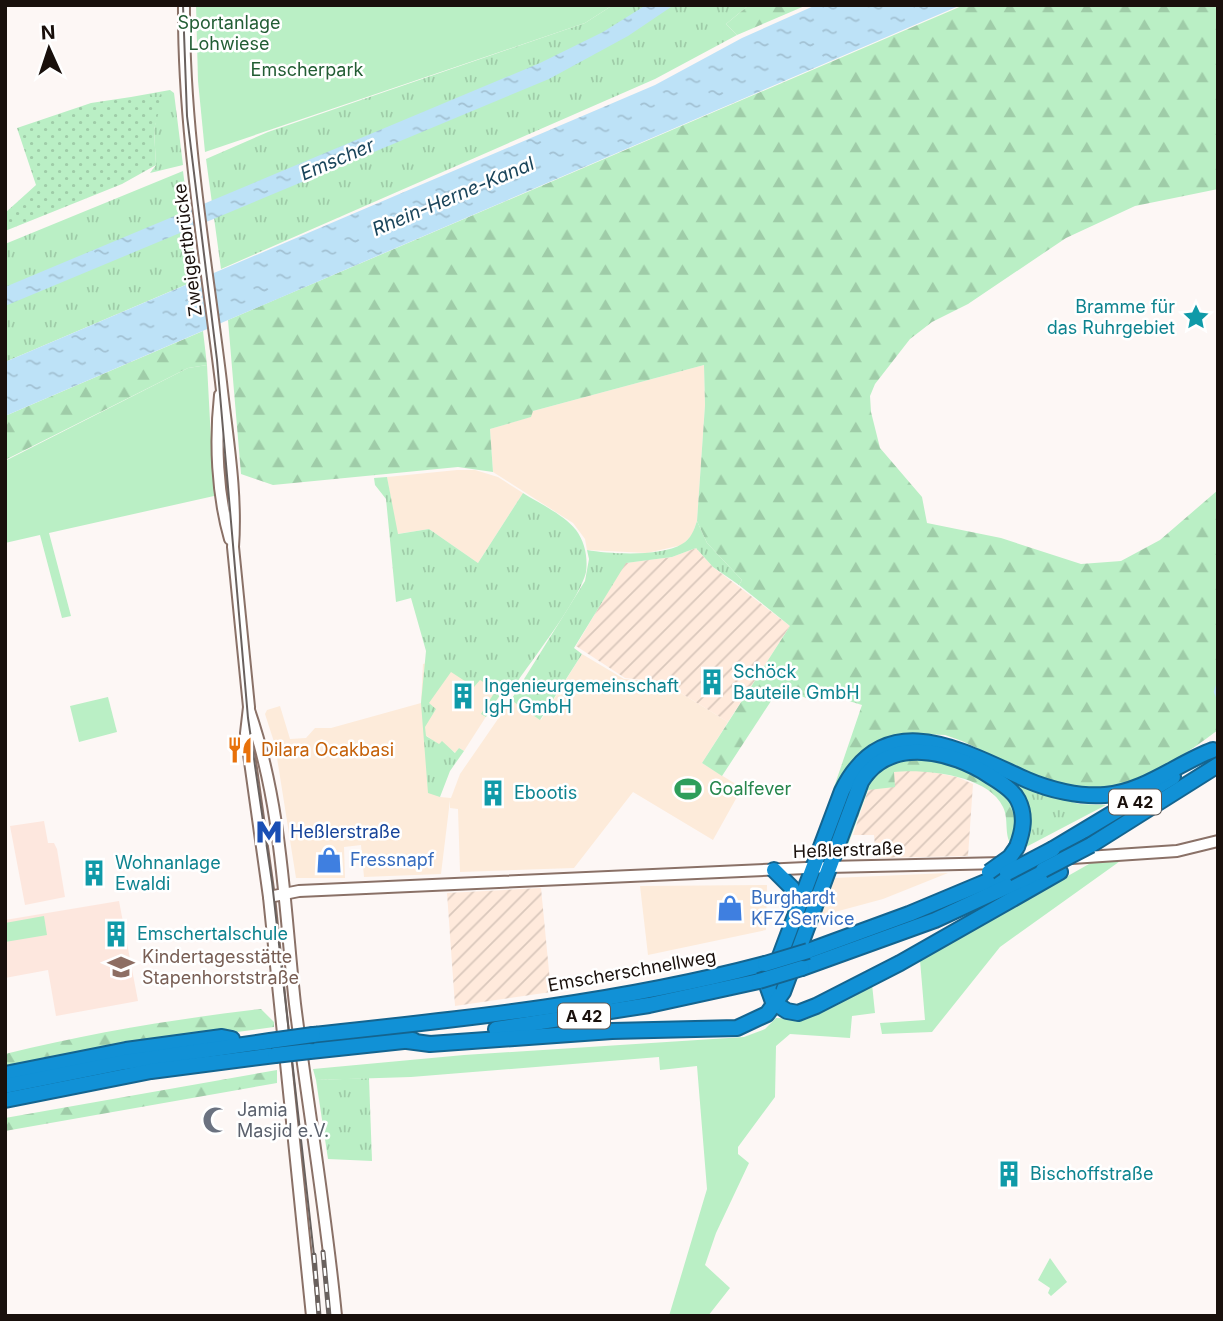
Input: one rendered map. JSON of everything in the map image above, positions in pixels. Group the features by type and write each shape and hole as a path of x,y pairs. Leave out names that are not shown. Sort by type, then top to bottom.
{"highway":[{"path":"1098,845 1060,872 816,1006 798,1013 776,1005 768,988 811,868 848,780 867,759 898,743 941,743 979,756 1029,781 1055,789 1094,795 1126,790 1216,748"},
{"name":"Emscherschnellweg","path":"5,1100 272,1048 313,1035 426,1023 634,993 765,964 909,914 1007,873 1153,791 1216,748"},
{"path":"407,1041 430,1044 598,1031 737,1028 757,1021 776,1005 864,776 891,757 915,751 952,757 979,768 1017,798 1023,813 1017,847 1010,857 989,872 913,907 909,914"},
{"name":"Emscherschnellweg","path":"5,1086 125,1062 254,1042 272,1048 310,1051 569,1019 760,981 935,920 1098,845 1218,765"},
{"path":"774,870 792,888 797,908"},
{"path":"5,1074 126,1050 222,1037 254,1042"},
{"path":"5,1106 42,1092"}],"main road":[{"name":"Zweigertbrücke","path":"184,5 190,124 221,385 217,419 225,521 233,547 248,707"},
{"path":"248,707 265,760 286,893 301,1050 329,1240 336,1316"},
{"path":"248,707 246,733 269,897 312,1316"},
{"name":"Heßlerstraße","path":"269,897 286,893 828,867 992,863 1177,851 1218,841"}],"shaded area":[{"path":"704,365 705,405 697,521 692,535 682,545 647,553 587,550 585,539 573,523 493,472 490,429 530,417 533,411"},
{"path":"475,470 498,477 523,493 478,563 429,529 397,534 387,477"},
{"path":"696,548 713,567 790,626 728,722 663,682 625,678 576,646 625,563 672,557"},
{"path":"582,654 624,679 663,682 728,722 702,763 742,788 713,840 633,792 574,868 460,872 458,809 450,808 450,800 441,874 364,877 361,845 344,847 345,878 296,878 275,745 265,714 267,710 280,706 290,739 306,738 315,728 331,728 421,703 423,664 505,687 464,751 459,748 456,753 427,736 440,797 451,798 460,774 511,700 541,720"},
{"path":"919,769 957,777 973,784 968,856 876,858 874,835 853,835 868,790 894,772"},
{"path":"44,821 48,843 54,843 57,849 65,897 25,905 10,826"},
{"path":"948,873 883,899 820,916 833,878"},
{"path":"767,885 766,930 648,955 640,886"},
{"path":"541,888 551,992 455,1006 447,893"},
{"path":"119,901 138,1001 56,1016 48,970 5,978 5,920"}],"green space":[{"name":"Emscherpark","path":"196,5 613,5 585,23 205,152 198,81"},
{"path":"613,5 749,5 726,24 737,35 655,79 221,269 206,159 268,132 585,23"},
{"path":"749,5 807,5 737,35 726,24"},
{"path":"964,5 1218,5 1218,189 1135,206 1066,238 968,304 932,322 910,339 875,384 870,396 880,448 922,497 927,523 1001,538 1081,564 1121,561 1160,540 1218,490 1218,730 1184,754 1127,783 1087,789 1066,787 1039,779 945,735 920,734 898,738 854,763 830,799 862,705 813,690 809,699 790,692 775,695 722,776 702,763 790,626 739,585 742,580 707,543 697,521 705,405 704,365 533,411 531,417 490,429 493,472 458,467 273,485 241,474 228,320"},
{"path":"170,90 174,93 183,165 150,173 156,165 154,130 161,97 131,97"},
{"path":"131,97 161,97 154,130 156,165 122,184 5,231 5,213 36,185 17,128 91,103"},
{"path":"183,171 197,280 5,362 5,244"},
{"path":"203,331 207,365 188,368 5,460 5,416"},
{"path":"207,365 214,496 49,533 71,616 62,618 40,535 5,543 5,461 188,368"},
{"path":"387,477 398,534 429,529 478,563 523,493 571,524 582,540 586,556 586,572 574,598 511,691 505,687 486,717 481,714 496,690 480,680 474,687 451,672 429,703 436,709 425,727 426,736 439,744 442,741 455,753 459,748 464,751 450,771 440,797 428,793 421,703 426,651 411,598 396,602 386,499 375,485 374,478"},
{"path":"697,521 707,543 742,580 739,585 713,567 696,548 672,557 626,563 574,648 582,654 540,720 511,700 585,581 589,559 587,550 609,553 662,551 688,540"},
{"path":"108,697 117,732 79,742 70,706"},
{"path":"915,755 971,770 1012,798 1018,825 1011,844 1003,807 995,796 984,788 955,776 907,771 894,772 895,787 868,790 845,853 842,849 861,793 878,769"},
{"path":"1011,782 1079,804 1106,805 1026,847 1030,812 1024,798"},
{"path":"1130,854 1000,947 932,1032 882,1034 880,1023 925,1020 920,960 1103,856"},
{"path":"44,916 47,935 5,942 5,923"},
{"path":"872,984 875,1013 852,1016 850,1038 790,1034 776,1046 775,1097 738,1147 738,1154 749,1163 716,1233 705,1265 730,1288 708,1316 669,1316 707,1189 697,1066 660,1070 659,1057 411,1077 316,1080 313,1069 464,1055 744,1037 765,1029 776,1018 803,1019"},
{"path":"261,1009 274,1022 274,1027 153,1043 5,1069 5,1054 37,1046 132,1027"},
{"path":"277,1070 277,1083 5,1131 5,1118"},
{"path":"369,1078 372,1161 328,1159 316,1080"},
{"path":"1050,1258 1067,1282 1051,1296 1048,1293 1050,1288 1038,1280"}],"water":[{"name":"Emscher","path":"646,5 674,5 628,36 549,79 5,306 5,287 540,63 603,32"},
{"name":"Rhein-Herne-Kanal","path":"816,5 961,5 5,416 5,362 655,85 742,38"}],"waterway":[{"path":"1218,683 1215,692 1218,699"}],"tram line":[{"path":"183,5 187,116 217,360 248,718 272,882 314,1255"}],"railway":[{"path":"323,1252 329,1316"},
{"path":"314,1255 319,1316"}],"place":[{"name":"Bramme für das Ruhrgebiet","path":"1196,317"},
{"name":"Schöck Bauteile GmbH","path":"712,682"},
{"name":"Ingenieurgemeinschaft IgH GmbH","path":"463,696"},
{"name":"Dilara Ocakbasi","path":"240,750"},
{"name":"Goalfever","path":"688,789"},
{"name":"Ebootis","path":"493,793"},
{"name":"Heßlerstraße","path":"269,832"},
{"name":"Fressnapf","path":"329,860"},
{"name":"Wohnanlage Ewaldi","path":"94,873"},
{"name":"Burghardt KFZ Service","path":"730,908"},
{"name":"Emschertalschule","path":"116,934"},
{"name":"Kindertagesstätte Stapenhorststraße","path":"121,967"},
{"name":"Jamia Masjid e.V.","path":"216,1120"},
{"name":"Bischoffstraße","path":"1009,1174"}],"park label":[{"name":"Sportanlage Lohwiese","path":"229,33"}]}
